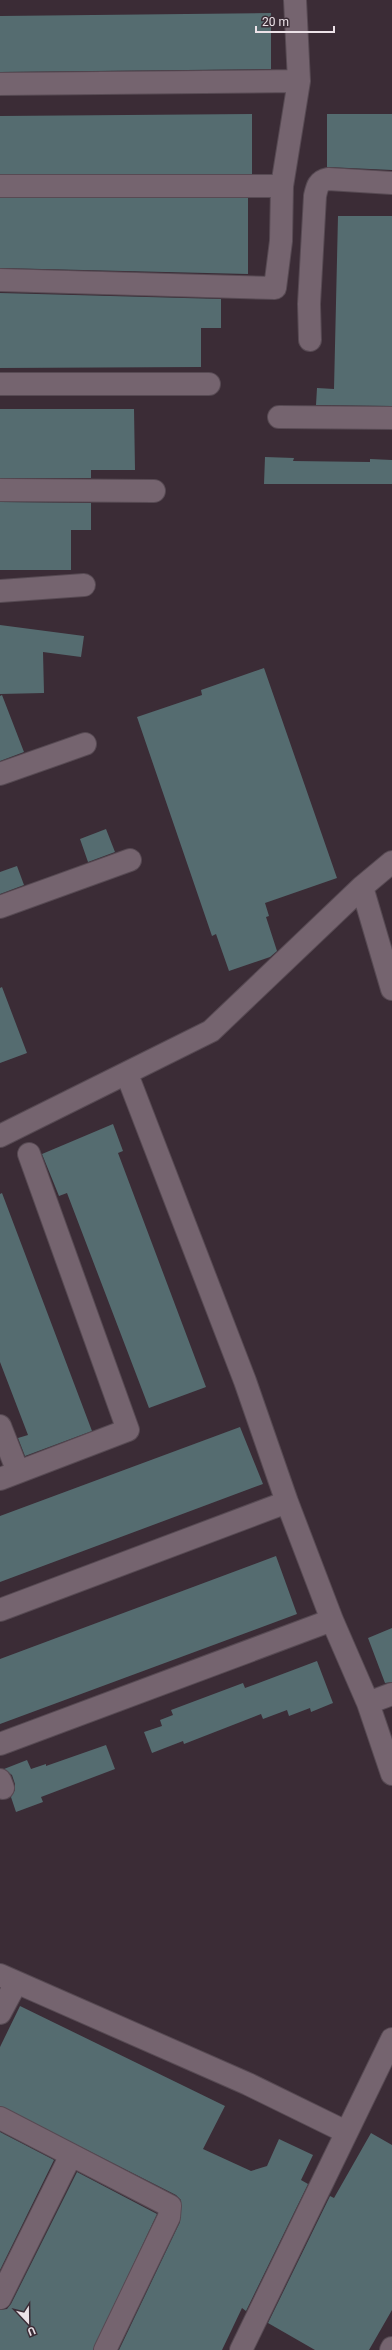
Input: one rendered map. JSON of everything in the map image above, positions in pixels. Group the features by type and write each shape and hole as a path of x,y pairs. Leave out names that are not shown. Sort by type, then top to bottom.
{"street":[{"path":"0,280 275,288 281,241 282,186 299,81 295,0"},
{"path":"0,84 299,81"},
{"path":"310,340 314,196 317,186 322,180 328,178 392,183"},
{"path":"0,186 282,186"},
{"path":"0,384 209,384"},
{"path":"279,417 392,418"},
{"path":"0,490 154,491"},
{"path":"0,591 84,585"},
{"path":"0,774 85,744"},
{"path":"0,907 130,860"},
{"path":"0,1136 211,1031 362,888 392,862"},
{"path":"362,888 392,989"},
{"path":"130,1082 245,1381 287,1502 332,1620 368,1703 392,1774"},
{"path":"0,1426 9,1475 128,1430 29,1154"},
{"path":"0,1610 287,1502"},
{"path":"0,1744 332,1620"},
{"path":"368,1703 392,1694"},
{"path":"0,2013 8,1979 248,2084 346,2132"},
{"path":"245,2349 346,2132 392,2039"},
{"path":"0,2118 168,2203 170,2208 169,2217 105,2350"},
{"path":"0,2298 71,2155"}],"building":[{"path":"271,13 271,69 0,72 0,16"},
{"path":"252,114 252,174 0,174 0,116"},
{"path":"327,114 392,114 392,170 327,167"},
{"path":"0,198 248,198 248,274 0,268"},
{"path":"338,216 392,216 392,406 316,405 317,388 334,389"},
{"path":"0,293 221,299 221,328 201,328 201,367 0,368"},
{"path":"0,409 134,409 135,470 91,470 91,478 0,478"},
{"path":"265,457 294,458 293,461 370,462 370,459 392,460 392,484 264,484"},
{"path":"0,502 91,503 91,530 71,530 71,570 0,570"},
{"path":"0,625 84,636 81,657 43,652 44,693 0,694"},
{"path":"264,668 337,878 265,903 269,916 266,917 277,951 270,957 229,971 216,934 212,936 137,717 202,695 201,690"},
{"path":"2,695 24,752 0,761 0,696"},
{"path":"106,829 115,852 88,862 80,839"},
{"path":"17,866 24,885 0,894 0,872"},
{"path":"2,987 27,1053 0,1063 0,988"},
{"path":"113,1124 123,1151 118,1153 206,1387 149,1408 67,1193 59,1196 42,1154"},
{"path":"2,1193 92,1431 25,1456 18,1438 28,1435 0,1362 0,1194"},
{"path":"240,1427 263,1484 0,1582 0,1516"},
{"path":"276,1556 297,1614 0,1724 0,1659"},
{"path":"392,1628 392,1682 385,1683 368,1638"},
{"path":"317,1661 333,1703 311,1712 310,1708 289,1716 287,1710 263,1719 261,1714 184,1744 183,1741 152,1753 144,1732 162,1726 160,1720 173,1715 171,1710 243,1683 245,1688"},
{"path":"106,1745 115,1769 41,1797 43,1802 16,1812 11,1797 15,1790 15,1784 12,1775 4,1769 27,1760 31,1769 46,1764 46,1766"},
{"path":"20,2006 225,2106 203,2149 251,2171 267,2166 279,2139 313,2155 301,2180 308,2184 246,2311 242,2308 222,2350 119,2350 180,2222 181,2200 176,2195 0,2106 0,2047"},
{"path":"0,2132 54,2160 0,2270"},
{"path":"371,2133 392,2145 392,2310 369,2350 315,2350 268,2323 330,2196 334,2198"},
{"path":"77,2172 157,2214 93,2350 0,2350 0,2310 7,2309 11,2304"}]}
